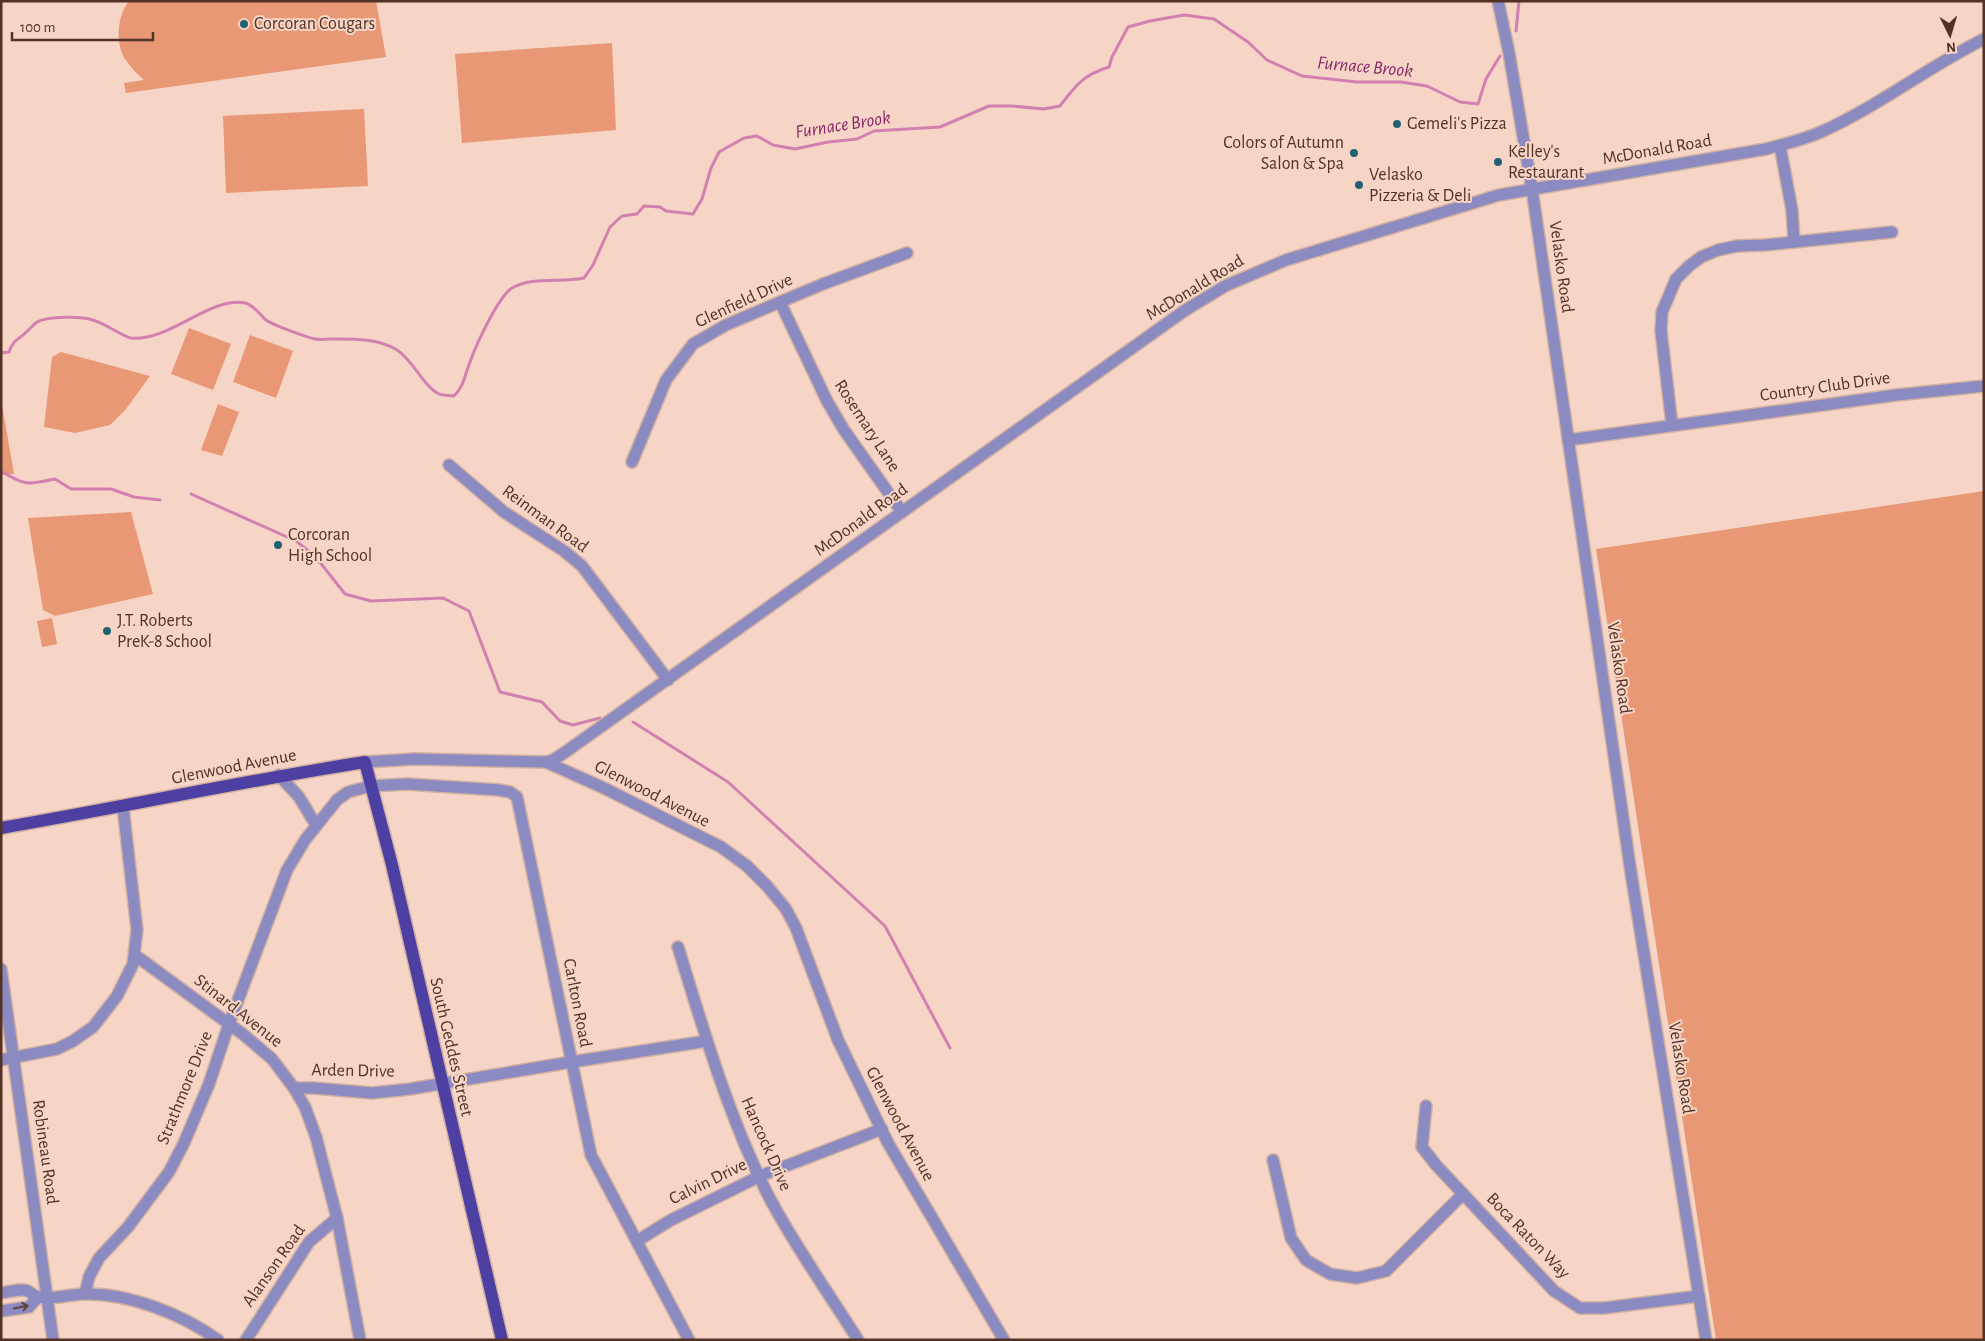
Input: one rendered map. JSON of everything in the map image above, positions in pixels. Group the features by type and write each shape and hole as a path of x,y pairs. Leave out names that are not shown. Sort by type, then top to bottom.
{"main road":[{"name":"Glenwood Avenue","path":"1,828 123,807 279,776 365,762"},
{"name":"South Geddes Street","path":"365,762 392,865 502,1340"}],"street":[{"name":"Velasko Road","path":"1498,1 1509,53 1532,189 1631,874 1706,1340"},
{"name":"McDonald Road","path":"546,762 564,754 1184,312 1225,286 1286,260 1358,236 1499,195 1780,146 1842,122 1962,50 1984,39"},
{"path":"1780,146 1792,210 1794,242"},
{"path":"1672,425 1661,331 1662,312 1676,279 1689,266 1701,257 1718,250 1737,246 1892,232"},
{"name":"Glenfield Drive","path":"632,462 666,380 693,344 726,325 780,302 907,253"},
{"name":"Rosemary Lane","path":"780,302 827,401 844,430 902,512"},
{"name":"Country Club Drive","path":"1568,440 1896,395 1984,386"},
{"name":"Reinman Road","path":"449,465 504,512 564,551 582,566 668,680"},
{"name":"Glenwood Avenue","path":"365,762 415,759 546,762 606,789 721,847 747,866 768,886 786,909 796,928 838,1040 882,1128 917,1194 1004,1340"},
{"path":"279,776 299,797 316,825"},
{"name":"Carlton Road","path":"371,786 407,784 451,786 499,790 510,792 518,797 591,1155 689,1340"},
{"name":"Strathmore Drive","path":"85,1294 89,1277 99,1258 128,1227 169,1172 180,1150 208,1084 287,870 316,825 337,800 348,792 371,786"},
{"path":"1,1060 56,1049 72,1041 93,1027 118,996 133,964 137,930 123,807"},
{"name":"Hancock Drive","path":"678,946 720,1083 760,1176 784,1223 858,1340"},
{"name":"Stinard Avenue","path":"135,954 229,1024 272,1059 294,1088 316,1137 337,1218 360,1340"},
{"name":"Robineau Road","path":"1,968 43,1297 53,1340"},
{"name":"Arden Drive","path":"294,1088 372,1092 410,1089 707,1041"},
{"name":"Boca Raton Way","path":"1426,1106 1422,1147 1436,1165 1554,1291 1580,1308 1604,1308 1699,1296"},
{"name":"Calvin Drive","path":"637,1240 671,1220 760,1176 882,1128"},
{"path":"1273,1160 1291,1238 1306,1260 1330,1274 1357,1278 1386,1271 1463,1194"},
{"name":"Alanson Road","path":"246,1340 309,1242 337,1218"},
{"path":"1,1293 26,1290 43,1297 85,1294 105,1295 138,1302 170,1313 202,1328 218,1340"},
{"path":"1,1311 29,1307 43,1297"}],"shaded area":[{"path":"129,1 376,1 386,57 126,93 124,83 144,80 127,62 120,45 120,22"},
{"path":"612,43 616,130 462,143 455,54"},
{"path":"364,109 368,186 226,193 223,116"},
{"path":"189,328 231,344 213,390 171,374"},
{"path":"250,335 293,351 276,398 233,382"},
{"path":"61,352 150,376 126,409 110,425 75,433 44,427 52,357"},
{"path":"1,399 14,474 1,475"},
{"path":"218,404 239,412 222,456 201,450"},
{"path":"1984,491 1984,1340 1716,1340 1596,549"},
{"path":"131,512 153,594 55,616 43,610 28,518"},
{"path":"52,618 57,644 42,647 37,621"}],"waterway":[{"name":"Furnace Brook","path":"1516,31 1519,1"},
{"name":"Furnace Brook","path":"1,353 9,352 14,342 37,322 42,320 65,317 88,319 131,338 145,337 175,327 218,306 245,303 254,308 266,320 311,338 365,340 390,346 408,360 433,390 441,395 454,396 462,384 482,333 506,293 520,284 529,282 584,278 593,265 610,227 622,216 637,214 644,206 660,207 666,211 693,214 702,199 711,168 719,152 744,138 757,136 773,145 795,149 828,142 857,139 874,131 940,127 989,106 1044,109 1060,106 1086,77 1109,67 1112,57 1128,27 1184,15 1214,19 1248,42 1267,60 1302,76 1357,82 1401,82 1427,86 1460,102 1478,104 1486,79 1500,56"},
{"path":"1,471 27,483 55,479 71,489 111,489 134,497 160,500"},
{"path":"191,494 296,541 315,556 345,594 371,601 443,598 469,611 500,692 542,702 560,721 573,725 600,718"},
{"path":"633,722 728,782 885,926 950,1048"}],"place":[{"name":"Corcoran Cougars","path":"244,24"},
{"name":"Gemeli's Pizza","path":"1397,124"},
{"name":"Colors of Autumn Salon & Spa","path":"1354,153"},
{"name":"Kelley's Restaurant","path":"1498,162"},
{"name":"Velasko Pizzeria & Deli","path":"1359,185"},
{"name":"Corcoran High School","path":"278,545"},
{"name":"J.T. Roberts PreK-8 School","path":"107,631"}]}
